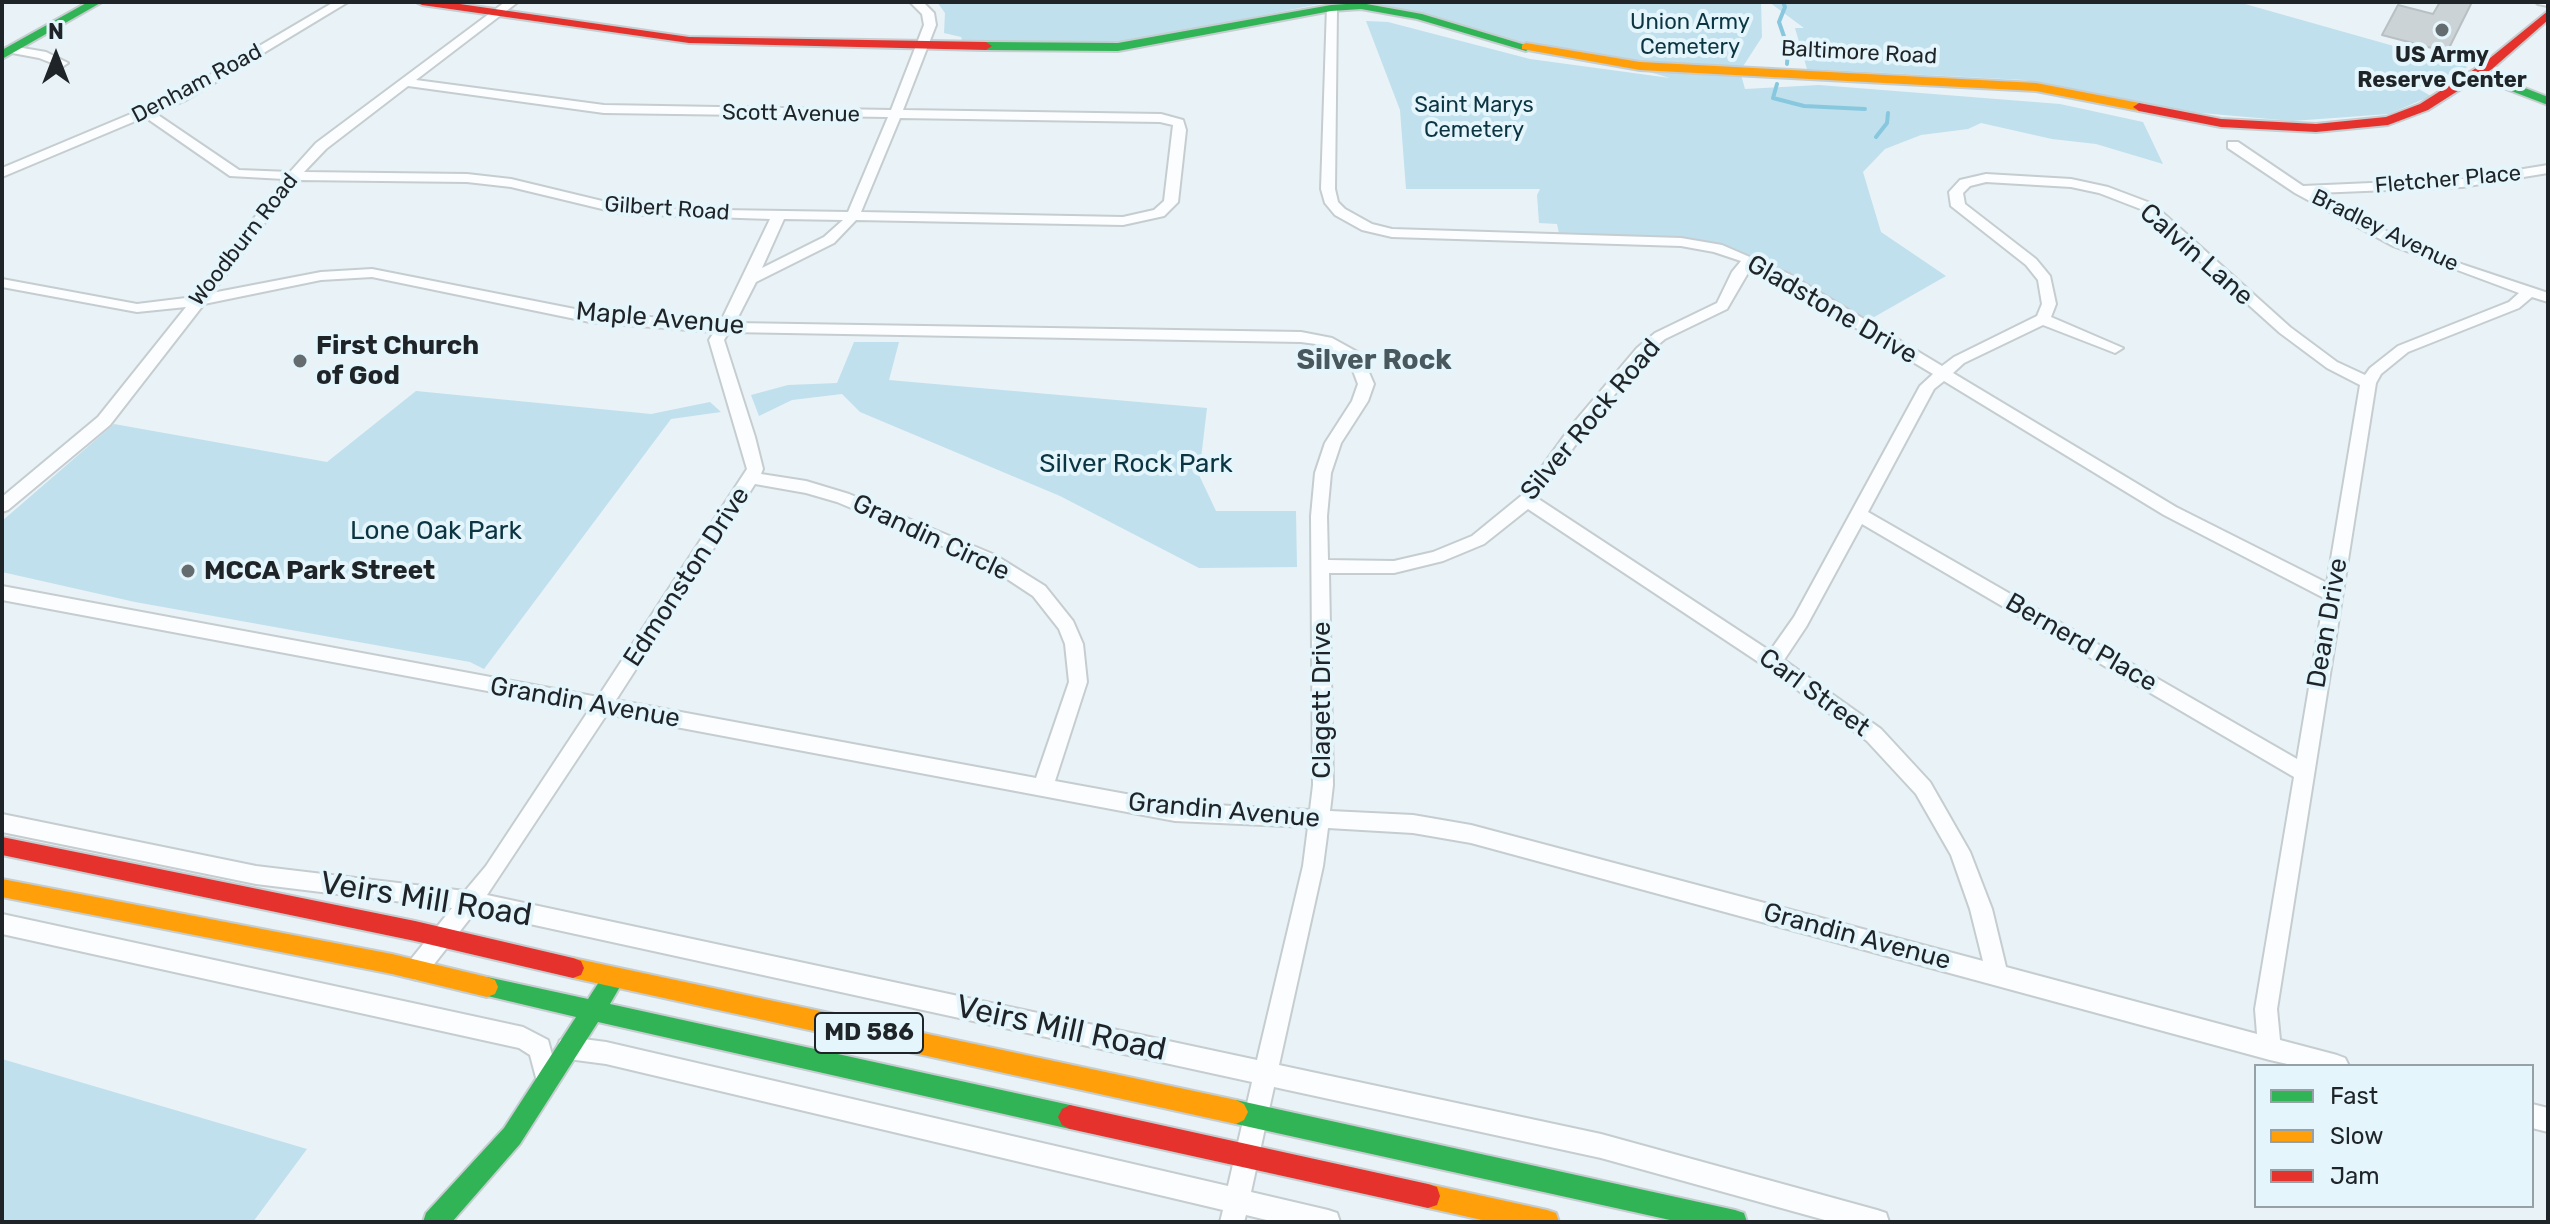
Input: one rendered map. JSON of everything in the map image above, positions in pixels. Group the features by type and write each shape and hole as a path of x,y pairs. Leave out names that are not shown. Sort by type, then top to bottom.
{"street":[{"path":"5,49 75,2"},
{"path":"5,49 96,2"},
{"name":"Denham Road","path":"2,173 147,113 216,78 342,2"},
{"name":"Baltimore Road","path":"422,2 505,7 689,40 1118,47 1331,8 1389,9 1514,45 1640,66 2036,87 2167,115 2262,127 2316,128 2388,121 2424,107 2482,70 2548,14"},
{"path":"751,279 829,240 852,216 861,201 930,25 928,13 916,2"},
{"path":"2542,2 2548,3"},
{"name":"Woodburn Road","path":"2,506 104,421 294,175 321,146 505,7"},
{"name":"Gladstone Drive","path":"1331,8 1328,189 1332,203 1340,212 1367,227 1392,233 1681,242 1717,248 1750,260 1784,277 2170,511 2334,595"},
{"path":"5,49 42,55 62,63"},
{"path":"2482,70 2548,89"},
{"path":"2482,70 2548,101"},
{"name":"Scott Avenue","path":"406,82 604,109 1161,118 1179,123 1180,130 1171,202 1159,213"},
{"name":"Gilbert Road","path":"147,113 235,173 467,178 511,183 623,210 1123,221 1159,213"},
{"name":"Bradley Avenue","path":"2233,145 2300,190 2398,243 2548,298"},
{"name":"Fletcher Place","path":"2300,190 2462,183 2548,169"},
{"name":"Calvin Lane","path":"2043,319 2049,304 2045,279 2031,262 1958,206 1956,192 1965,183 1986,178 2071,183 2103,190 2148,207 2285,330 2332,365 2368,383"},
{"name":"Edmonston Drive","path":"416,970 493,872 751,478 755,469 747,437 716,340 751,279 779,215"},
{"name":"Silver Rock Road","path":"1321,566 1394,567 1437,557 1478,540 1527,500 1578,429 1642,351 1660,336 1722,306 1730,296 1739,272 1750,260"},
{"name":"Maple Avenue","path":"2,283 137,308 174,305 321,276 372,273 590,317 725,326 1301,337 1327,341"},
{"path":"2368,383 2375,371 2403,349 2514,305 2529,292"},
{"path":"1773,662 1800,622 1928,386 1959,360 2043,319 2115,348"},
{"name":"Clagett Drive","path":"1235,1212 1313,866 1323,785 1319,516 1323,473 1333,443 1360,401 1366,384 1356,357 1327,341"},
{"name":"Dean Drive","path":"2270,1049 2266,1009 2368,383"},
{"name":"Grandin Circle","path":"751,478 806,487 843,498 989,559 1039,591 1067,626 1074,644 1078,682 1043,787"},
{"name":"Carl Street","path":"1527,500 1773,662 1874,735 1923,788 1960,852 1981,909 1997,974"},
{"name":"Bernerd Place","path":"1859,515 2303,772"},
{"name":"Grandin Avenue","path":"2,593 1175,812 1413,824 1471,834 2329,1064"},
{"name":"Veirs Mill Road","path":"2,823 256,875 469,901 1601,1146 1877,1222"},
{"name":"Veirs Mill Road","path":"2,846 441,937 614,978 1687,1209 1735,1222"},
{"name":"MD 586","path":"2,888 416,970 591,1012 1547,1222"},
{"path":"2,924 523,1038 540,1048 547,1081"},
{"path":"435,1222 512,1136 614,978"},
{"path":"568,1048 606,1053 1235,1212 1328,1222"}],"green space":[{"path":"937,2 1330,2 1118,44 962,40 961,37 944,33 945,13"},
{"path":"1353,2 1761,2 1762,37 1740,71 1745,89 1819,85 2060,104 2143,122 2163,164 2096,144 2052,139 1981,123 1968,129 1921,135 1885,149 1863,172 1881,232 1946,276 1862,324 1784,277 1717,248 1560,238 1557,224 1539,223 1537,195 1540,189 1406,189 1400,110 1366,21 1388,22 1530,59 1670,78 1418,16 1346,7"},
{"path":"1769,2 2238,2 2468,67 2417,88 2431,96 2389,114 2292,121 2167,110 2024,80 1807,69 1795,28 1804,28"},
{"name":"Silver Rock Park","path":"854,342 899,342 889,380 1207,408 1199,475 1216,511 1296,511 1297,567 1199,568 1060,496 860,412 842,394 792,400 759,416 751,395 788,385 837,383"},
{"name":"Lone Oak Park","path":"416,391 651,414 710,402 721,412 671,419 484,669 470,662 135,602 2,572 2,521 114,424 327,462"},
{"path":"2,1059 307,1149 253,1222 2,1222"}],"building":[{"name":"US Army Reserve Center","path":"2440,2 2472,2 2447,52 2382,35 2398,5 2433,14"}],"waterway":[{"path":"1783,2 1785,7 1779,22 1788,48 1787,64"},
{"path":"1777,84 1773,98 1804,106 1865,109"},
{"path":"1876,137 1887,123 1888,113"}],"traffic: fast":[{"path":"2,55 96,2"},
{"path":"986,46 1118,47 1331,8 1361,6 1418,16 1526,47"},
{"path":"2476,73 2548,101"},
{"path":"435,1222 512,1136 614,978"},
{"path":"487,987 1070,1117"},
{"path":"1236,1112 1735,1222"}],"traffic: slow":[{"path":"1526,47 1640,66 2036,87 2139,107"},
{"path":"2,888 392,964 487,987"},
{"path":"573,968 1236,1112"},
{"path":"1428,1196 1547,1222"}],"traffic: jam":[{"path":"422,2 689,40 986,46"},
{"path":"2139,107 2221,123 2316,128 2388,121 2424,107 2488,66 2548,14"},
{"path":"2,846 415,931 573,968"},
{"path":"1070,1117 1428,1196"}],"place":[{"name":"US Army Reserve Center","path":"2442,30"},
{"name":"First Church of God","path":"300,361"},
{"name":"MCCA Park Street","path":"188,571"}],"district":[{"name":"Silver Rock","path":"1374,361"}],"park label":[{"name":"Union Army Cemetery","path":"1690,36"},
{"name":"Saint Marys Cemetery","path":"1474,118"}]}
